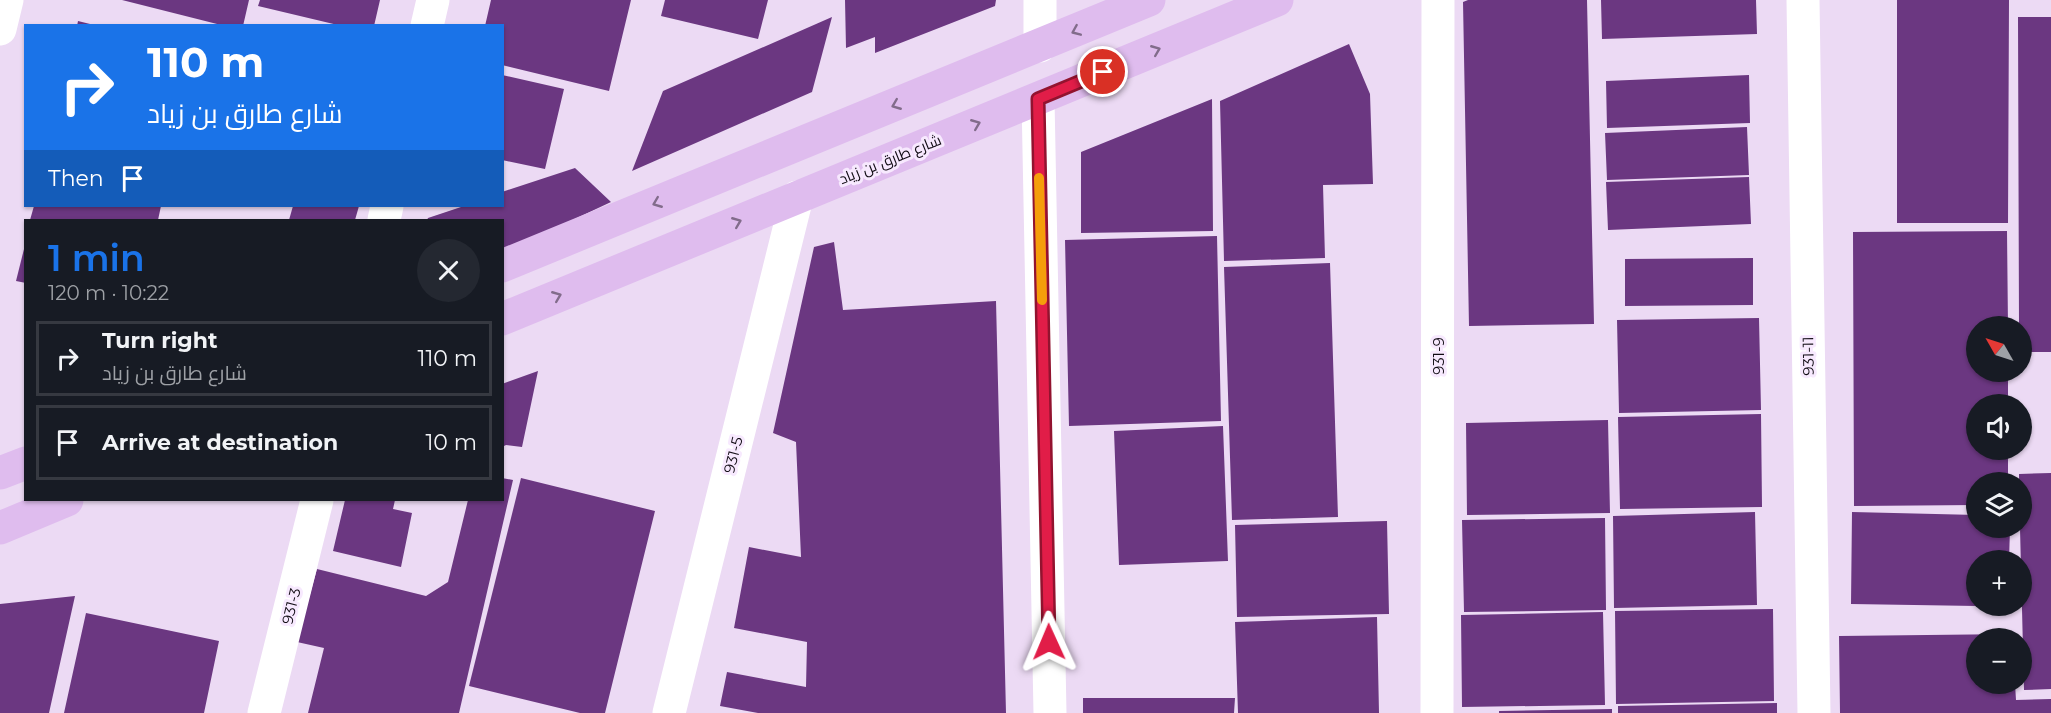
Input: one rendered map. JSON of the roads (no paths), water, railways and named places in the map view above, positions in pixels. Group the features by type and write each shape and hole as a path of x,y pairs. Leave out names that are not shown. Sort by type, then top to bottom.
{"main road":[{"path":"504,265 1149,0"},
{"name":"شارع طارق بن زياد","path":"504,318 1277,0"},
{"path":"0,473 24,464"},
{"path":"0,528 65,501"}],"street":[{"path":"0,30 6,0"},
{"path":"427,24 433,0"},
{"path":"1040,0 1040,46"},
{"name":"931-9","path":"1437,713 1438,0"},
{"name":"931-11","path":"1803,0 1814,713"},
{"path":"1038,99 1050,713"},
{"name":"931-5","path":"669,713 797,197"},
{"name":"931-3","path":"264,713 317,501"}]}
